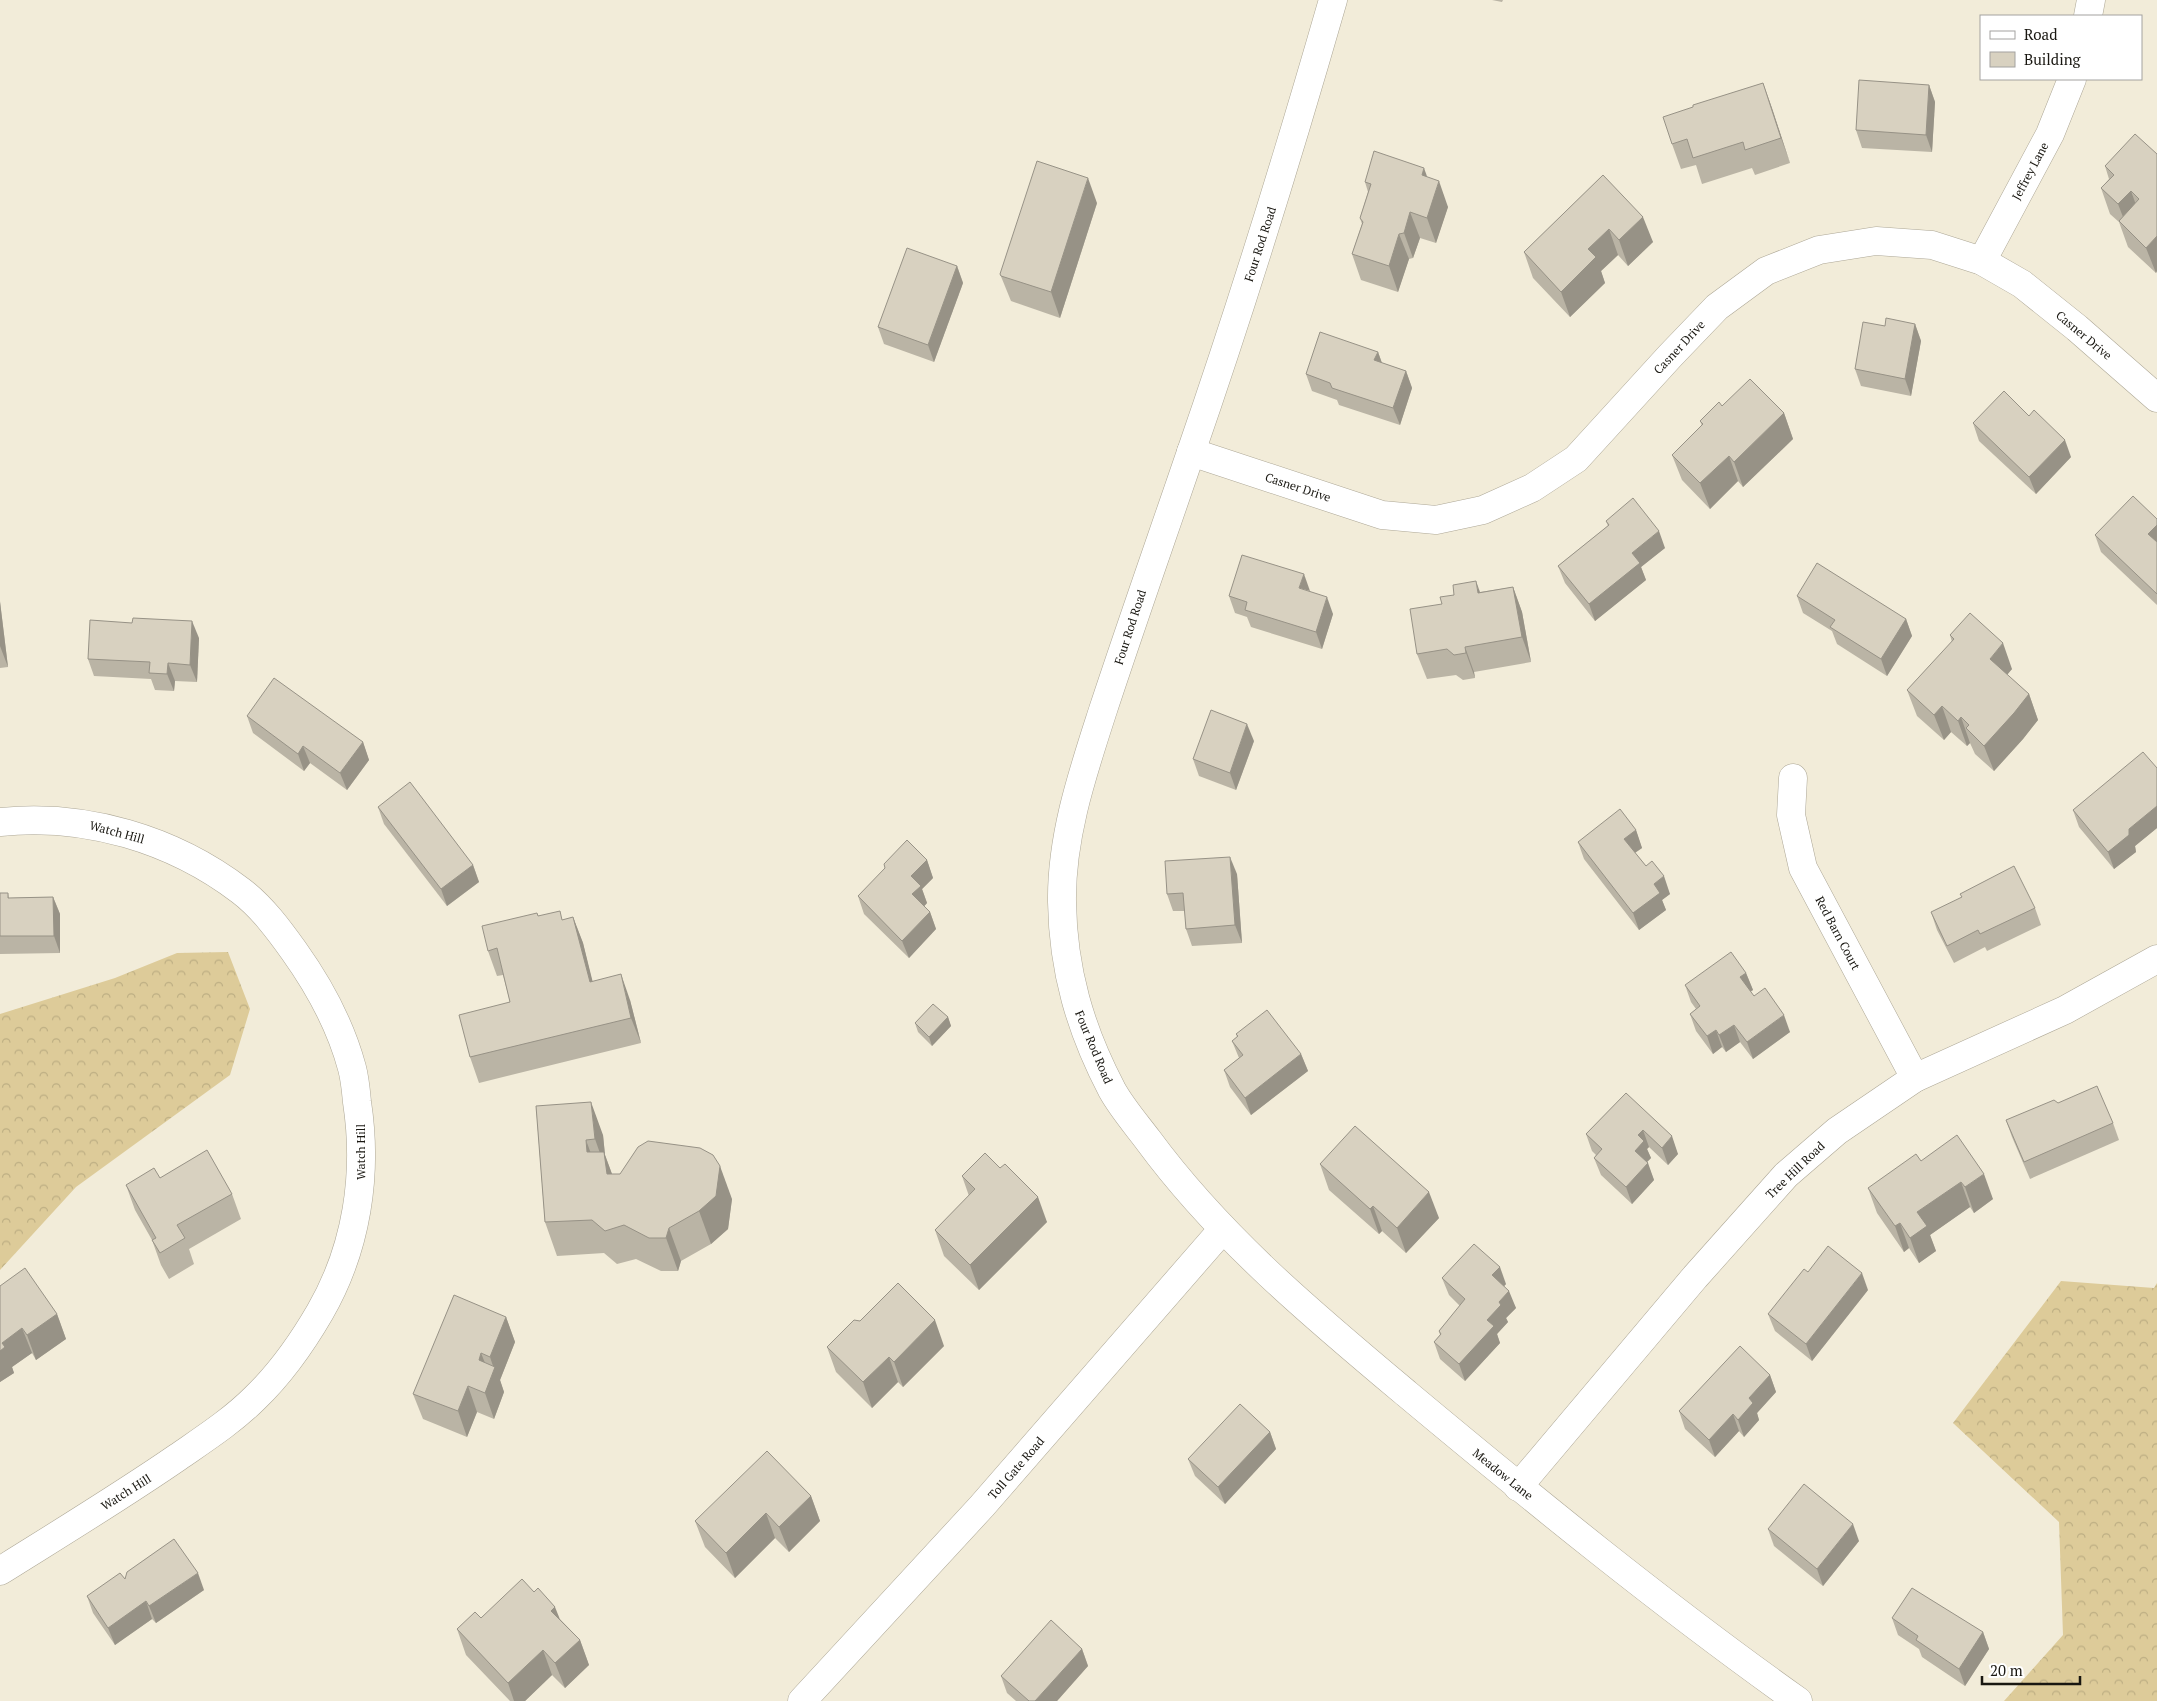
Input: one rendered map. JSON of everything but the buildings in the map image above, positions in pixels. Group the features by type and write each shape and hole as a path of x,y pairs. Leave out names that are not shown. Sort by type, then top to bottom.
{"street":[{"name":"Four Rod Road","path":"1223,1229 1169,1168 1114,1094 1080,1018 1065,957 1062,896 1067,838 1082,778 1136,607 1192,452 1285,165 1333,0"},
{"path":"2088,15 2091,0"},
{"name":"Jeffrey Lane","path":"1982,261 2050,134 2072,80"},
{"name":"Casner Drive","path":"1192,452 1382,515 1436,520 1483,510 1532,488 1576,459 1717,307 1766,271 1819,250 1876,241 1932,246 1982,261 2022,284 2077,328 2157,398"},
{"name":"Red Barn Court","path":"1794,778 1791,815 1803,868 1915,1078"},
{"name":"Watch Hill","path":"0,822 28,819 93,824 151,841 201,865 243,892 279,930 310,974 334,1020 352,1068 360,1119 362,1164 357,1212 343,1264 321,1310 293,1355 255,1398 218,1429 157,1472 0,1571"},
{"name":"Tree Hill Road","path":"1518,1487 1695,1277 1786,1175 1837,1130 1915,1078 2065,1010 2157,958"},
{"name":"Meadow Lane","path":"1223,1229 1332,1331 1518,1487 1728,1651 1798,1701"},
{"name":"Toll Gate Road","path":"802,1701 982,1506 1223,1229"}],"green space":[{"path":"228,952 250,1009 230,1075 76,1187 0,1270 0,1014 115,978 177,953"},
{"path":"2061,1281 2154,1288 2157,1283 2157,1701 2004,1701 2063,1635 2059,1522 1953,1423"}]}
